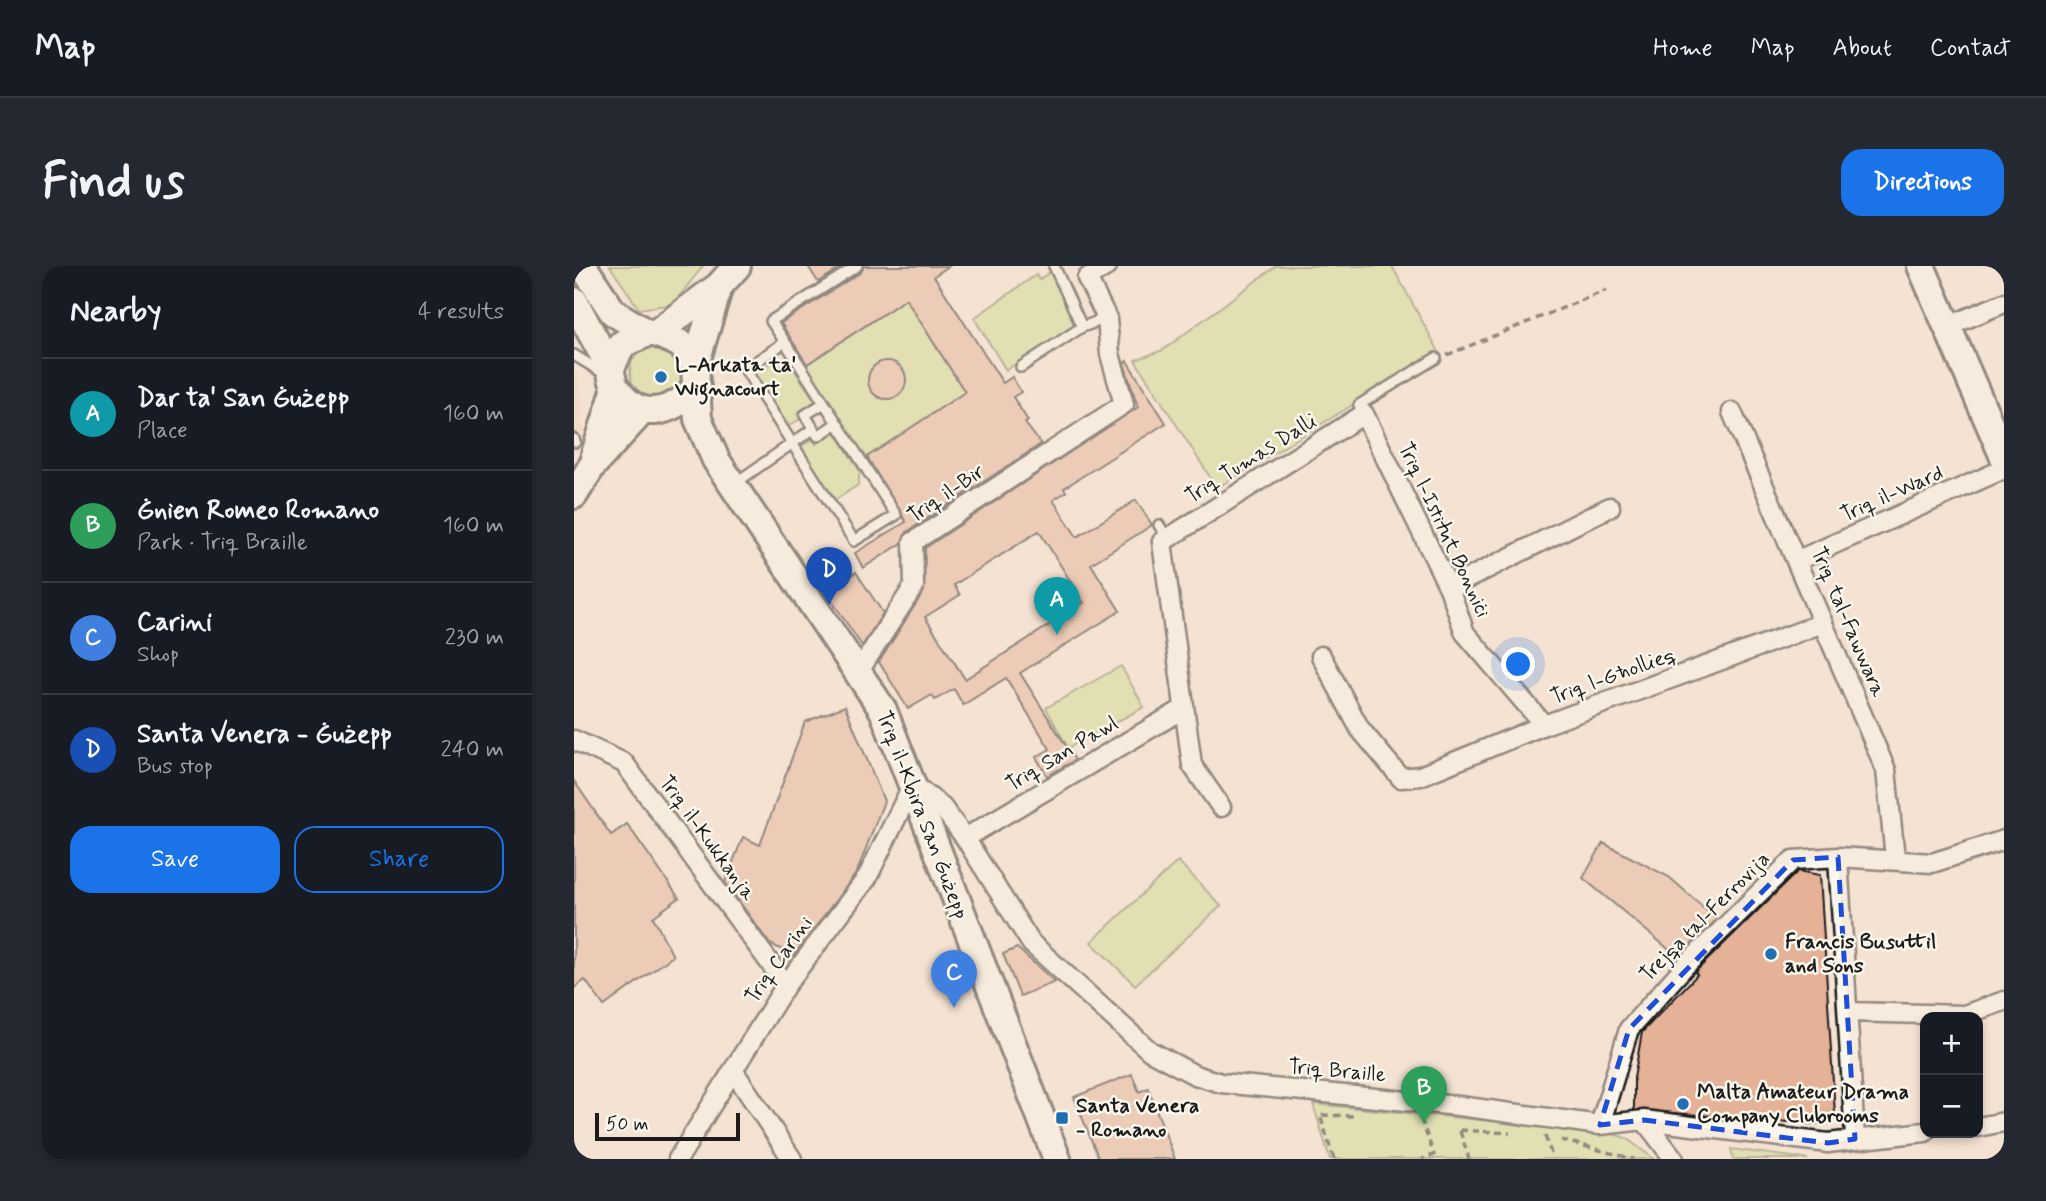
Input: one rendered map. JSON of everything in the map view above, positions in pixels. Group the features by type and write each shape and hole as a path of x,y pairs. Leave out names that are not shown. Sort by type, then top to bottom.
{"main road":[{"path":"583,266 613,312 652,333 681,344 696,376"},
{"path":"592,466 622,345 652,333 719,286 737,266"},
{"path":"1921,266 2004,457"},
{"path":"574,495 592,466 652,411 681,404 696,376 719,286"},
{"path":"574,301 613,378 652,411"},
{"name":"Triq il-Kbira San Ġużepp","path":"696,376 698,419 716,460 883,710 1057,1159"},
{"name":"Triq il-Kbira San Ġużepp","path":"652,411 716,460"}],"street":[{"path":"1107,266 1087,278 1107,318"},
{"path":"1946,327 2004,303"},
{"name":"Triq il-Bir","path":"859,671 914,586 913,542 1124,404 1110,354 1107,318"},
{"name":"Triq tal-Fawwara","path":"1732,412 1798,560 1886,770 1895,858"},
{"name":"Triq Tumas Dalli","path":"1182,709 1163,535 1364,414"},
{"name":"Triq l-Istitut Bonniċi","path":"1364,414 1449,588 1465,633 1544,725"},
{"name":"Triq il-Ward","path":"1798,560 2004,469"},
{"path":"1449,588 1610,507"},
{"name":"Triq l-Għollieq","path":"1321,656 1360,729 1401,778 1420,776 1544,725 1824,623"},
{"path":"1182,709 1192,765 1221,807"},
{"name":"Triq San Pawl","path":"965,838 1182,709"},
{"name":"Triq il-Kukkanja","path":"574,740 624,763 786,985"},
{"name":"Triq Braille","path":"913,784 942,807 965,838 1031,943 1150,1051 1194,1080 1459,1105 1600,1125 1644,1120 1828,1143 1920,1132"},
{"name":"Triq Carini","path":"678,1159 786,985 867,878 913,784"},
{"name":"Trejqa tal-Ferrovija","path":"1600,1125 1629,1029 1669,984 1793,860 1838,857 1895,858 1932,863 2004,840"},
{"path":"1838,857 1855,1139"},
{"path":"1848,1012 1964,1015 2004,1001"},
{"path":"733,1070 792,1159"},
{"path":"1644,1120 1674,1159"},
{"path":"1983,1126 2004,1122"}],"lane":[{"path":"785,342 745,369 854,541 896,515 785,342 771,321 857,266"},
{"path":"1054,266 1082,327"},
{"path":"1021,367 1082,327 1107,318"},
{"path":"574,355 613,378"},
{"path":"1364,414 1359,405 1436,358"},
{"path":"824,403 805,415 813,429 818,436 837,424"},
{"path":"733,485 813,429"}],"path":[{"path":"1436,358 1607,290"},
{"path":"1334,1159 1320,1115 1358,1116"},
{"path":"1408,1119 1421,1119 1434,1155 1422,1159"},
{"path":"1469,1159 1460,1130 1521,1134"},
{"path":"1533,1135 1634,1159"},
{"path":"1545,1136 1553,1159"}],"highlighted area":[{"path":"1838,857 1855,1139 1828,1143 1644,1120 1600,1125 1629,1029 1793,860"}],"shaded area":[{"path":"574,371 579,381 584,438 574,455"}],"green space":[{"path":"610,266 703,266 673,304 639,309"},
{"path":"1276,266 1392,266 1439,352 1217,488 1135,360 1163,350"},
{"path":"1050,272 1076,325 1006,370 974,318 1036,275 1039,280"},
{"path":"906,299 965,392 865,458 806,365"},
{"path":"656,346 666,348 674,354 680,362 680,382 674,390 666,396 656,398 646,396 638,390 632,382 630,372 632,362 638,354 646,348"},
{"path":"776,359 789,362 815,401 797,413 800,419 787,427 753,374"},
{"path":"835,432 860,471 858,485 835,500 800,447 813,439 816,444"},
{"path":"1121,666 1144,707 1068,748 1046,708"},
{"path":"1178,861 1221,906 1135,985 1091,942"},
{"path":"1313,1104 1606,1132 1626,1138 1654,1159 1330,1159"},
{"path":"1731,1149 1808,1159 1733,1159"}],"building":[{"path":"808,266 844,266 818,282"},
{"path":"864,266 949,266 934,276 1003,383 1012,377 1021,392 1013,397 1028,421 1025,423 1041,444 907,532 902,543 863,568 855,553 906,522 867,457 965,392 906,299 807,364 781,323 861,272"},
{"path":"887,361 901,366 906,380 901,394 887,399 873,394 868,380 873,366"},
{"path":"1127,361 1166,423 1064,488 1066,492 1053,500 1077,537 1136,500 1152,525 1091,564 1120,611 1020,673 1075,760 1047,776 1036,757 1050,749 1006,678 963,705 954,689 935,700 932,695 908,709 879,662 924,591 925,548 1138,407 1124,363","holes":["1039,531 1084,603 965,679 925,617 960,595 954,585"]},
{"path":"856,572 883,613 862,646 826,592"},
{"path":"845,706 884,801 857,872 794,955 770,944 725,882 743,837 760,845 805,722"},
{"path":"574,781 611,835 627,824 679,898 653,917 673,956 604,1006 585,980 574,988"},
{"path":"1603,843 1669,877 1717,919 1678,957 1583,878"},
{"name":"Francis Busuttil and Sons","path":"1798,871 1820,875 1835,1114 1828,1123 1814,1124 1634,1110 1634,1078 1642,1032 1697,975 1695,972"},
{"path":"1017,948 1055,982 1020,996 1003,954"},
{"path":"1132,1074 1139,1092 1148,1088 1175,1159 1099,1159 1074,1097"}],"place":[{"name":"L-Arkata ta' Wignacourt","path":"661,377"},
{"name":"Santa Venera - Ġużepp","path":"829,605"},
{"name":"Dar ta' San Ġużepp","path":"1057,635"},
{"name":"Francis Busuttil and Sons","path":"1771,954"},
{"name":"Carini","path":"954,1008"},
{"name":"Malta Amateur Drama Company Clubrooms","path":"1683,1104"},
{"name":"Santa Venera - Romano","path":"1062,1118"},
{"name":"Ġnien Romeo Romano","path":"1424,1124"}]}
